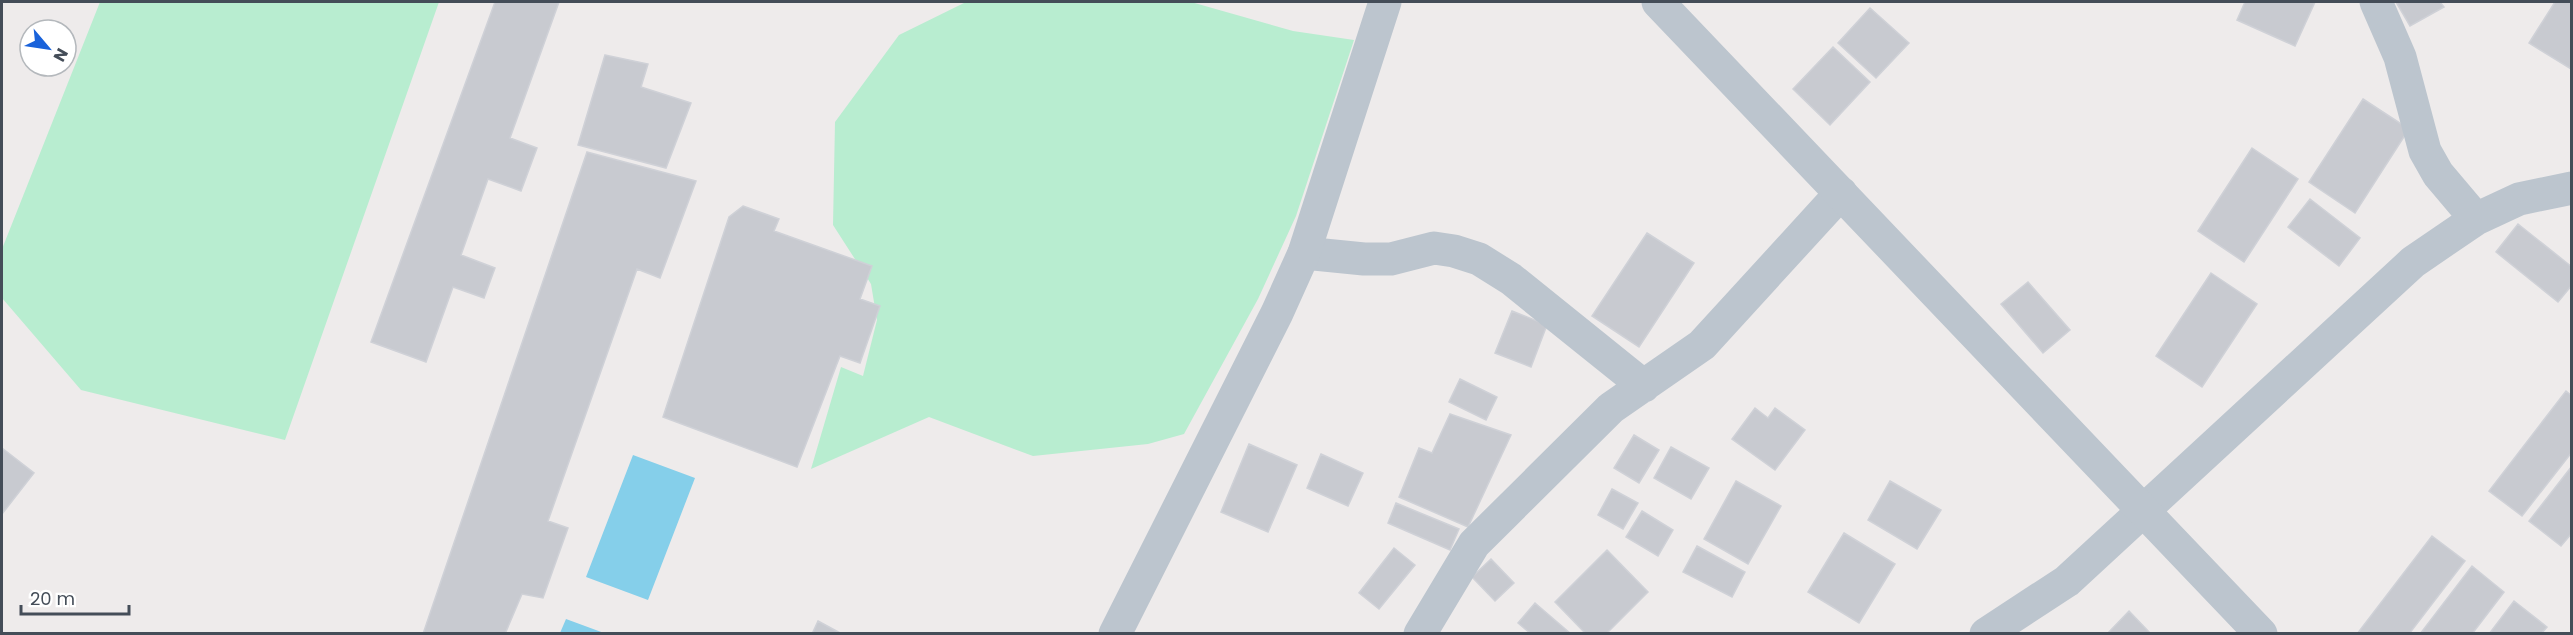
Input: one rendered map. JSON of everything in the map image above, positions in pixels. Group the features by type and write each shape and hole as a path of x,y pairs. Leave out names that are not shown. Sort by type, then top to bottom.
{"street":[{"path":"1115,633 1277,313 1304,253 1385,2"},
{"path":"1658,2 2261,633"},
{"path":"2376,2 2400,57 2425,151 2438,174 2476,219"},
{"path":"1986,633 2067,581 2413,262 2476,219 2519,199 2571,188"},
{"path":"1420,633 1474,544 1611,408 1702,345 1841,193"},
{"path":"1304,253 1364,259 1391,259 1434,249 1454,251 1479,259 1511,279 1644,386"}],"green space":[{"path":"100,2 439,2 285,440 81,390 2,298 2,249 70,78 78,78 78,57"},
{"path":"966,2 1191,2 1293,31 1354,40 1296,216 1258,299 1184,434 1148,444 1033,456 929,417 811,469 841,367 863,376 877,320 871,284 833,225 835,122 899,35"}],"water":[{"path":"633,455 695,478 648,600 586,577"},
{"path":"566,619 604,633 560,633"}],"building":[{"path":"495,2 559,2 510,138 537,148 521,191 488,179 461,255 495,268 484,298 453,287 426,362 371,342"},
{"path":"2245,2 2315,2 2295,46 2237,20"},
{"path":"2396,2 2440,2 2444,7 2410,26"},
{"path":"2555,2 2572,2 2571,69 2529,43"},
{"path":"1870,8 1909,43 1876,78 1838,43"},
{"path":"1833,47 1870,82 1830,125 1793,89"},
{"path":"605,55 648,64 641,87 691,103 666,168 578,145"},
{"path":"2363,99 2409,129 2355,213 2309,182"},
{"path":"2252,148 2298,179 2244,262 2198,231"},
{"path":"587,152 696,181 660,278 637,269 548,521 568,528 543,598 522,594 505,634 423,634"},
{"path":"2310,199 2360,238 2339,266 2288,227"},
{"path":"743,206 779,219 774,231 872,266 860,299 880,306 860,363 840,356 797,467 663,417 729,217"},
{"path":"2518,224 2572,267 2572,285 2558,302 2496,252"},
{"path":"1647,233 1694,263 1639,347 1592,316"},
{"path":"2211,273 2257,304 2202,387 2156,356"},
{"path":"2028,282 2070,330 2043,353 2001,304"},
{"path":"1512,311 1547,325 1531,367 1495,353"},
{"path":"1460,379 1497,397 1486,420 1449,402"},
{"path":"2566,391 2572,396 2572,452 2522,516 2489,491"},
{"path":"1755,408 1768,418 1775,408 1805,430 1775,470 1732,439"},
{"path":"1450,414 1511,435 1468,527 1399,497 1419,448 1432,453"},
{"path":"1634,435 1659,450 1639,483 1614,468"},
{"path":"1249,444 1297,465 1268,532 1221,512"},
{"path":"1671,447 1709,468 1691,499 1654,478"},
{"path":"2,448 34,473 2,514"},
{"path":"1321,454 1363,473 1348,506 1307,488"},
{"path":"2572,466 2572,533 2561,546 2529,521"},
{"path":"1736,481 1781,506 1748,564 1704,539"},
{"path":"1890,481 1941,510 1917,549 1868,520"},
{"path":"1612,489 1638,503 1623,529 1598,515"},
{"path":"1396,503 1459,529 1450,550 1388,523"},
{"path":"1642,511 1673,530 1658,556 1626,537"},
{"path":"1844,533 1895,564 1859,623 1808,592"},
{"path":"2432,536 2465,561 2409,634 2357,634"},
{"path":"1697,546 1745,572 1732,597 1683,572"},
{"path":"1394,548 1415,565 1379,609 1359,593"},
{"path":"1607,550 1648,592 1606,634 1586,634 1555,602"},
{"path":"1491,559 1514,583 1495,601 1472,577"},
{"path":"2472,566 2504,592 2472,634 2420,634"},
{"path":"2514,601 2547,627 2541,634 2489,634"},
{"path":"1535,603 1571,634 1531,634 1518,623"},
{"path":"2129,611 2151,634 2107,634"},
{"path":"818,621 842,634 812,634"}]}
